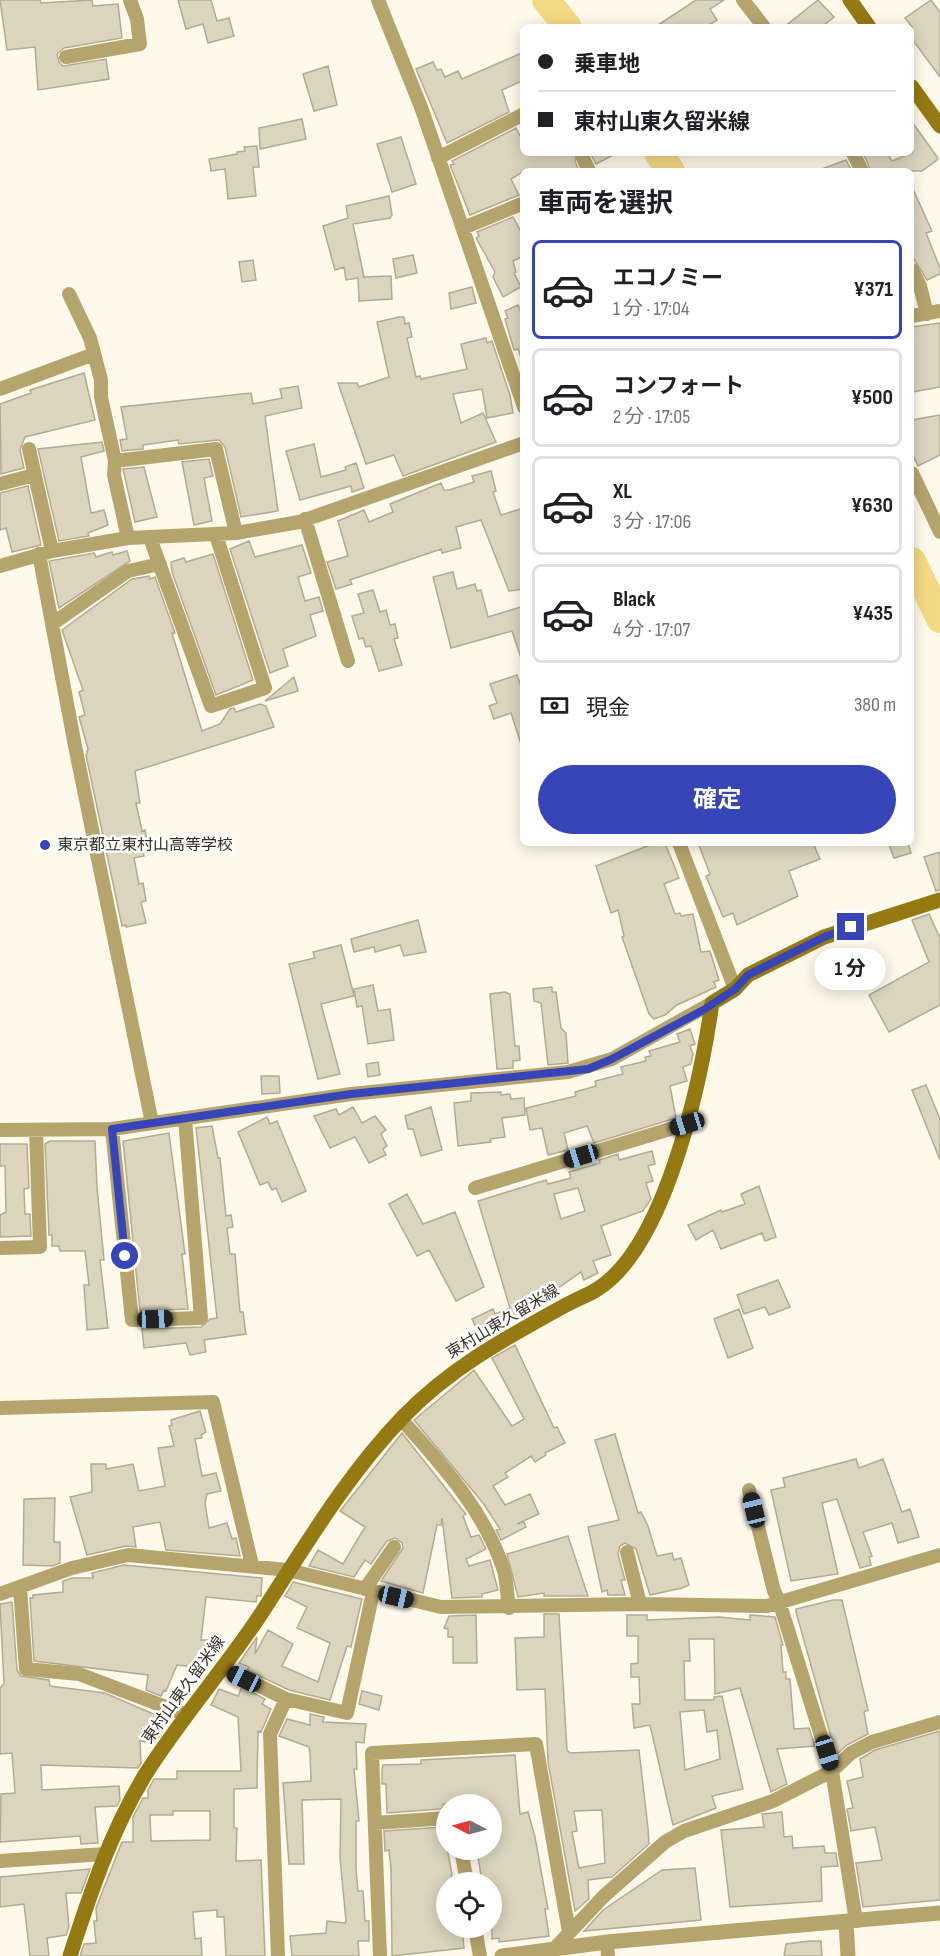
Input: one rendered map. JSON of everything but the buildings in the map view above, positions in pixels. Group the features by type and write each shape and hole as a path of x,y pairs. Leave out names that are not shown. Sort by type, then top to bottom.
{"main road":[{"path":"850,0 867,24"},
{"path":"914,90 940,126"},
{"path":"712,1003 735,989 748,975 824,937 938,905"},
{"name":"東村山東久留米線","path":"70,1956 105,1854 144,1776 223,1668 333,1503 401,1419 439,1382 482,1351 597,1290 620,1272 652,1216 676,1161 703,1062 712,1003"}],"street":[{"path":"66,57 140,44 137,19 130,0"},
{"path":"378,0 438,158 520,395"},
{"path":"743,0 762,24"},
{"path":"438,158 520,116"},
{"path":"463,228 520,205"},
{"path":"914,274 934,313 914,316"},
{"path":"69,294 90,338 94,354 115,461 114,475 128,538"},
{"path":"0,389 94,354"},
{"path":"0,566 46,552 128,538 236,533 305,519 520,444"},
{"path":"29,448 46,552 52,624 152,1123"},
{"path":"115,461 216,448 236,533"},
{"path":"0,484 34,475"},
{"path":"914,477 940,532"},
{"path":"305,519 348,661"},
{"path":"150,538 211,706 265,688 216,534"},
{"path":"52,624 128,571 160,564"},
{"path":"680,846 735,989"},
{"path":"0,1130 112,1129 351,1094 588,1069 612,1059 712,1003"},
{"path":"112,1129 132,1320 201,1318 185,1118"},
{"path":"475,1188 687,1124"},
{"path":"0,1248 40,1248 36,1131"},
{"path":"0,1408 213,1402 252,1565"},
{"path":"401,1419 453,1477 483,1523 504,1572 508,1608"},
{"path":"749,1490 774,1591 832,1771 851,1922 848,1956"},
{"path":"223,1668 286,1699 346,1713 369,1590 394,1547"},
{"path":"627,1552 640,1604"},
{"path":"0,1594 72,1568 128,1555 288,1570 441,1608 640,1604 767,1606 940,1555"},
{"path":"20,1588 26,1669 79,1674 187,1715"},
{"path":"278,1956 270,1734 286,1699"},
{"path":"555,1948 604,1896 665,1842 684,1831 773,1801 832,1771 851,1753 872,1742 940,1722"},
{"path":"380,1956 372,1753 536,1744 569,1932"},
{"path":"375,1822 436,1819"},
{"path":"0,1861 105,1854"},
{"path":"502,1956 555,1948 607,1949 940,1913"},
{"path":"477,1938 480,1956"}],"waterway":[{"path":"546,0 566,24"},
{"path":"660,156 669,168"},
{"path":"914,565 940,619"}],"place":[{"name":"東京都立東村山高等学校","path":"45,845"}],"route":[{"path":"125,1256 112,1129 351,1094 588,1069 612,1059 705,1009 735,989 748,975 824,937 851,927"}]}
